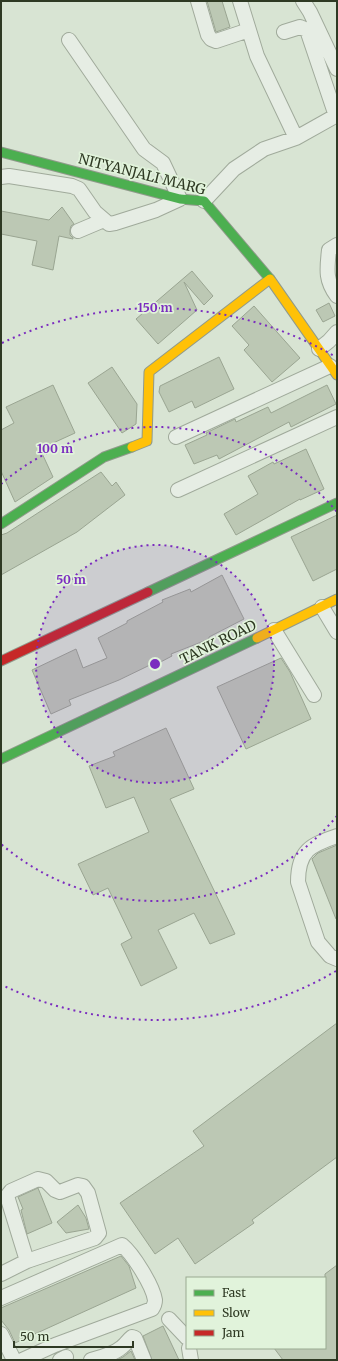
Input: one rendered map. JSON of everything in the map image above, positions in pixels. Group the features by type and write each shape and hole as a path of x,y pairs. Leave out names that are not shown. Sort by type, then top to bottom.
{"street":[{"path":"198,1 208,35 211,39 216,41 249,30"},
{"path":"240,1 257,56 296,138"},
{"path":"304,1 337,69"},
{"path":"204,201 234,169 264,149 296,138 337,115 307,30 300,27 284,32"},
{"path":"1,177 9,176 79,188 95,212 109,224 156,210 180,199 163,163 144,149 69,40"},
{"name":"NITYANJALI MARG","path":"1,152 180,199 204,201 270,278 334,370"},
{"path":"78,231 104,220"},
{"path":"337,245 329,250 327,273 332,290 337,296"},
{"path":"1,524 104,457 147,441 150,372 270,278"},
{"path":"319,349 337,332"},
{"path":"176,437 334,370"},
{"path":"178,490 337,417"},
{"path":"1,661 337,503"},
{"name":"TANK ROAD","path":"1,759 170,680 337,599"},
{"path":"322,607 337,632"},
{"path":"274,630 314,695"},
{"path":"337,836 318,842 307,849 298,873 298,882 318,942 330,956 337,959"},
{"path":"1,1274 28,1261 95,1238 99,1233 88,1193 83,1186 78,1185 60,1192 55,1190 46,1181 38,1179 11,1191 7,1196 28,1261"},
{"path":"1,1298 122,1245 134,1257 153,1293 155,1302 152,1309 55,1345 22,1360"},
{"path":"169,1320 186,1337"},
{"path":"1,1334 14,1360"},
{"path":"91,1360 104,1357 114,1352 122,1347 132,1337 135,1338 144,1360"},
{"path":"189,1349 191,1360"}],"building":[{"path":"207,1 222,1 230,27 216,32"},
{"path":"62,207 74,224 71,226 70,230 70,235 73,239 59,236 53,270 32,265 37,241 1,234 1,211 49,220"},
{"path":"192,271 213,296 204,305 184,282 197,310 158,344 136,319"},
{"path":"329,303 335,316 323,322 316,310"},
{"path":"254,306 300,358 272,382 244,350 249,345 232,326"},
{"path":"219,357 234,389 195,408 192,401 169,412 159,392 160,386"},
{"path":"112,367 137,404 136,424 122,433 88,383"},
{"path":"53,385 75,433 40,449 53,477 15,502 1,471 1,430 14,423 6,407"},
{"path":"327,385 336,404 291,427 289,422 219,459 217,455 194,464 185,445 207,435 206,433 235,419 236,422 268,407 271,413"},
{"path":"306,449 324,489 300,499 236,535 224,514 258,494 248,476 273,462 274,464"},
{"path":"101,472 112,486 116,482 125,495 77,532 1,575 1,535 7,533"},
{"path":"337,515 337,569 313,581 291,537"},
{"path":"222,575 244,619 209,637 209,639 171,654 172,656 151,667 150,665 119,680 69,700 71,705 51,714 32,670 76,649 83,668 107,658 98,638 163,602 162,600 190,589 191,592"},
{"path":"281,658 290,672 311,719 246,749 217,687"},
{"path":"166,728 194,789 170,799 235,934 210,944 194,913 158,930 177,968 141,986 121,944 132,938 108,888 93,895 78,864 149,832 134,797 106,808 89,766 115,756 113,752"},
{"path":"337,845 336,919 312,859 318,853"},
{"path":"337,1023 337,1157 252,1220 254,1223 195,1264 178,1238 155,1254 120,1203 204,1146 193,1131"},
{"path":"38,1188 52,1223 27,1234 21,1210 23,1209 18,1197"},
{"path":"78,1205 86,1218 89,1229 66,1233 57,1222"},
{"path":"121,1256 129,1266 136,1288 15,1343 9,1330 1,1320 1,1308"},
{"path":"337,1265 337,1360 283,1360 275,1349 326,1349 325,1274"},
{"path":"163,1326 179,1360 152,1360 143,1336"},
{"path":"131,1351 135,1360 117,1360 123,1357"}],"traffic: fast":[{"path":"1,152 180,199 204,201 270,279"},
{"path":"1,524 104,457 132,447"},
{"path":"148,592 337,503"},
{"path":"1,759 257,638"}],"traffic: slow":[{"path":"270,279 337,375"},
{"path":"132,447 147,441 149,372 270,279"},
{"path":"257,638 337,599"}],"traffic: jam":[{"path":"1,661 148,592"}]}
